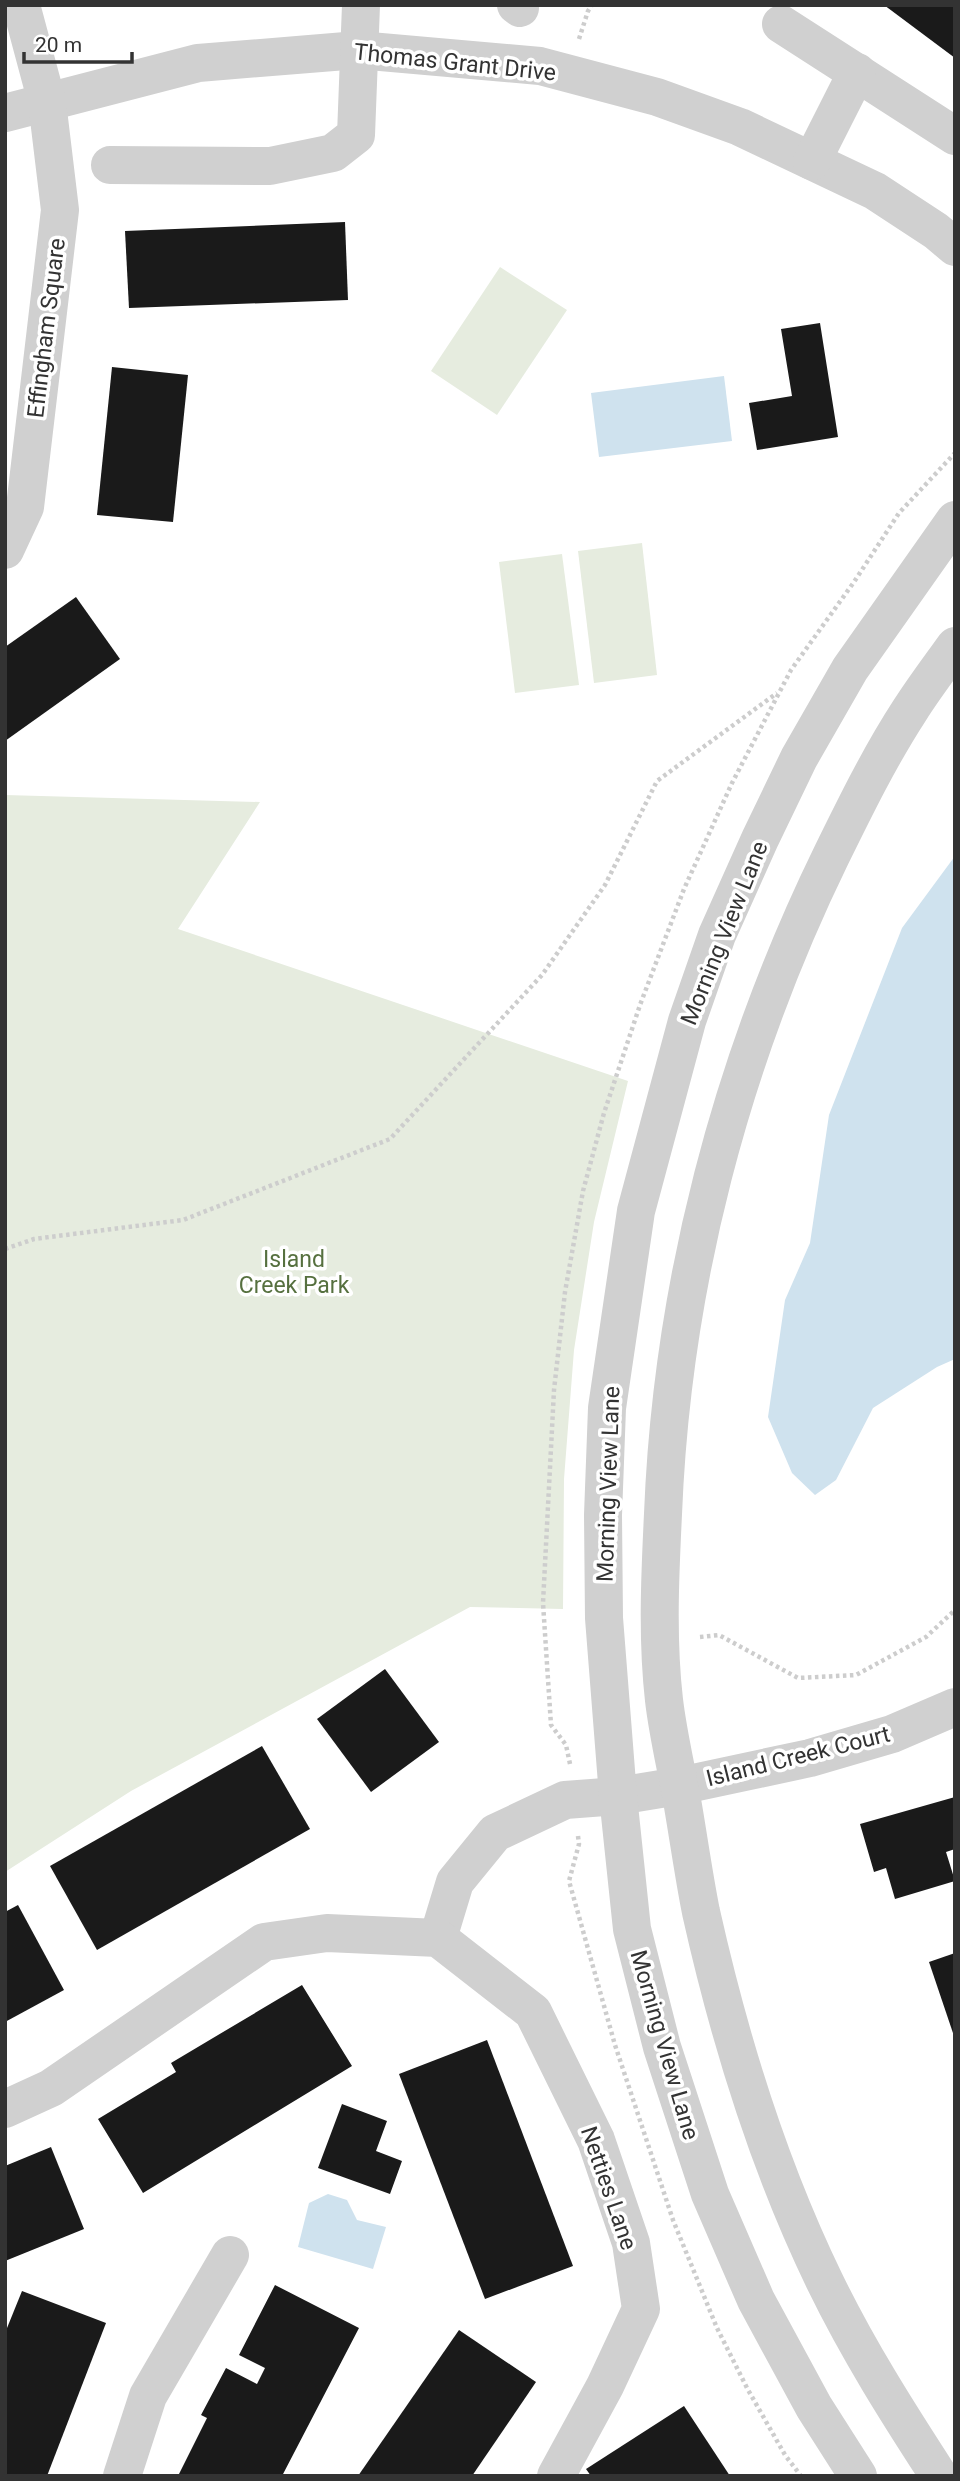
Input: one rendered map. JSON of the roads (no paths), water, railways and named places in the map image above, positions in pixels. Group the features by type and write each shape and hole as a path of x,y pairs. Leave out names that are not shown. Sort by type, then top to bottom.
{"street":[{"name":"Effingham Square","path":"5,550 25,508 60,210 47,102 21,5"},
{"path":"110,165 270,166 332,153 356,135 361,5"},
{"path":"781,24 955,136"},
{"name":"Thomas Grant Drive","path":"5,113 198,63 359,50 540,66 657,97 740,127 875,191 936,231 955,247"},
{"path":"812,161 857,72"},
{"name":"Morning View Lane","path":"858,2476 814,2407 756,2300 710,2194 662,2047 632,1929 604,1618 603,1515 607,1408 636,1212 687,1021 718,936 799,758 850,669 955,520"},
{"path":"939,2476 883,2389 838,2306 779,2176 731,2029 701,1910 664,1701 661,1558 668,1424 676,1355 694,1255 744,1065 775,979 857,802 908,713 955,646"},
{"name":"Island Creek Court","path":"618,1796 810,1758 892,1734 955,1707"},
{"path":"5,2109 51,2088 264,1941 327,1933 438,1938 454,1882 495,1833 565,1800 618,1796"},
{"name":"Netties Lane","path":"438,1938 533,2012 596,2140 631,2243 641,2309 605,2386 556,2476"},
{"path":"122,2476 148,2396 230,2255"}],"water":[{"path":"724,376 732,441 599,457 591,393"},
{"path":"955,856 955,1359 937,1367 873,1408 836,1480 815,1495 792,1473 768,1417 785,1300 810,1243 829,1115 902,928"},
{"path":"328,2194 347,2200 357,2220 386,2227 373,2269 298,2247 309,2203"}],"park label":[{"name":"Island Creek Park","path":"294,1272"}]}
